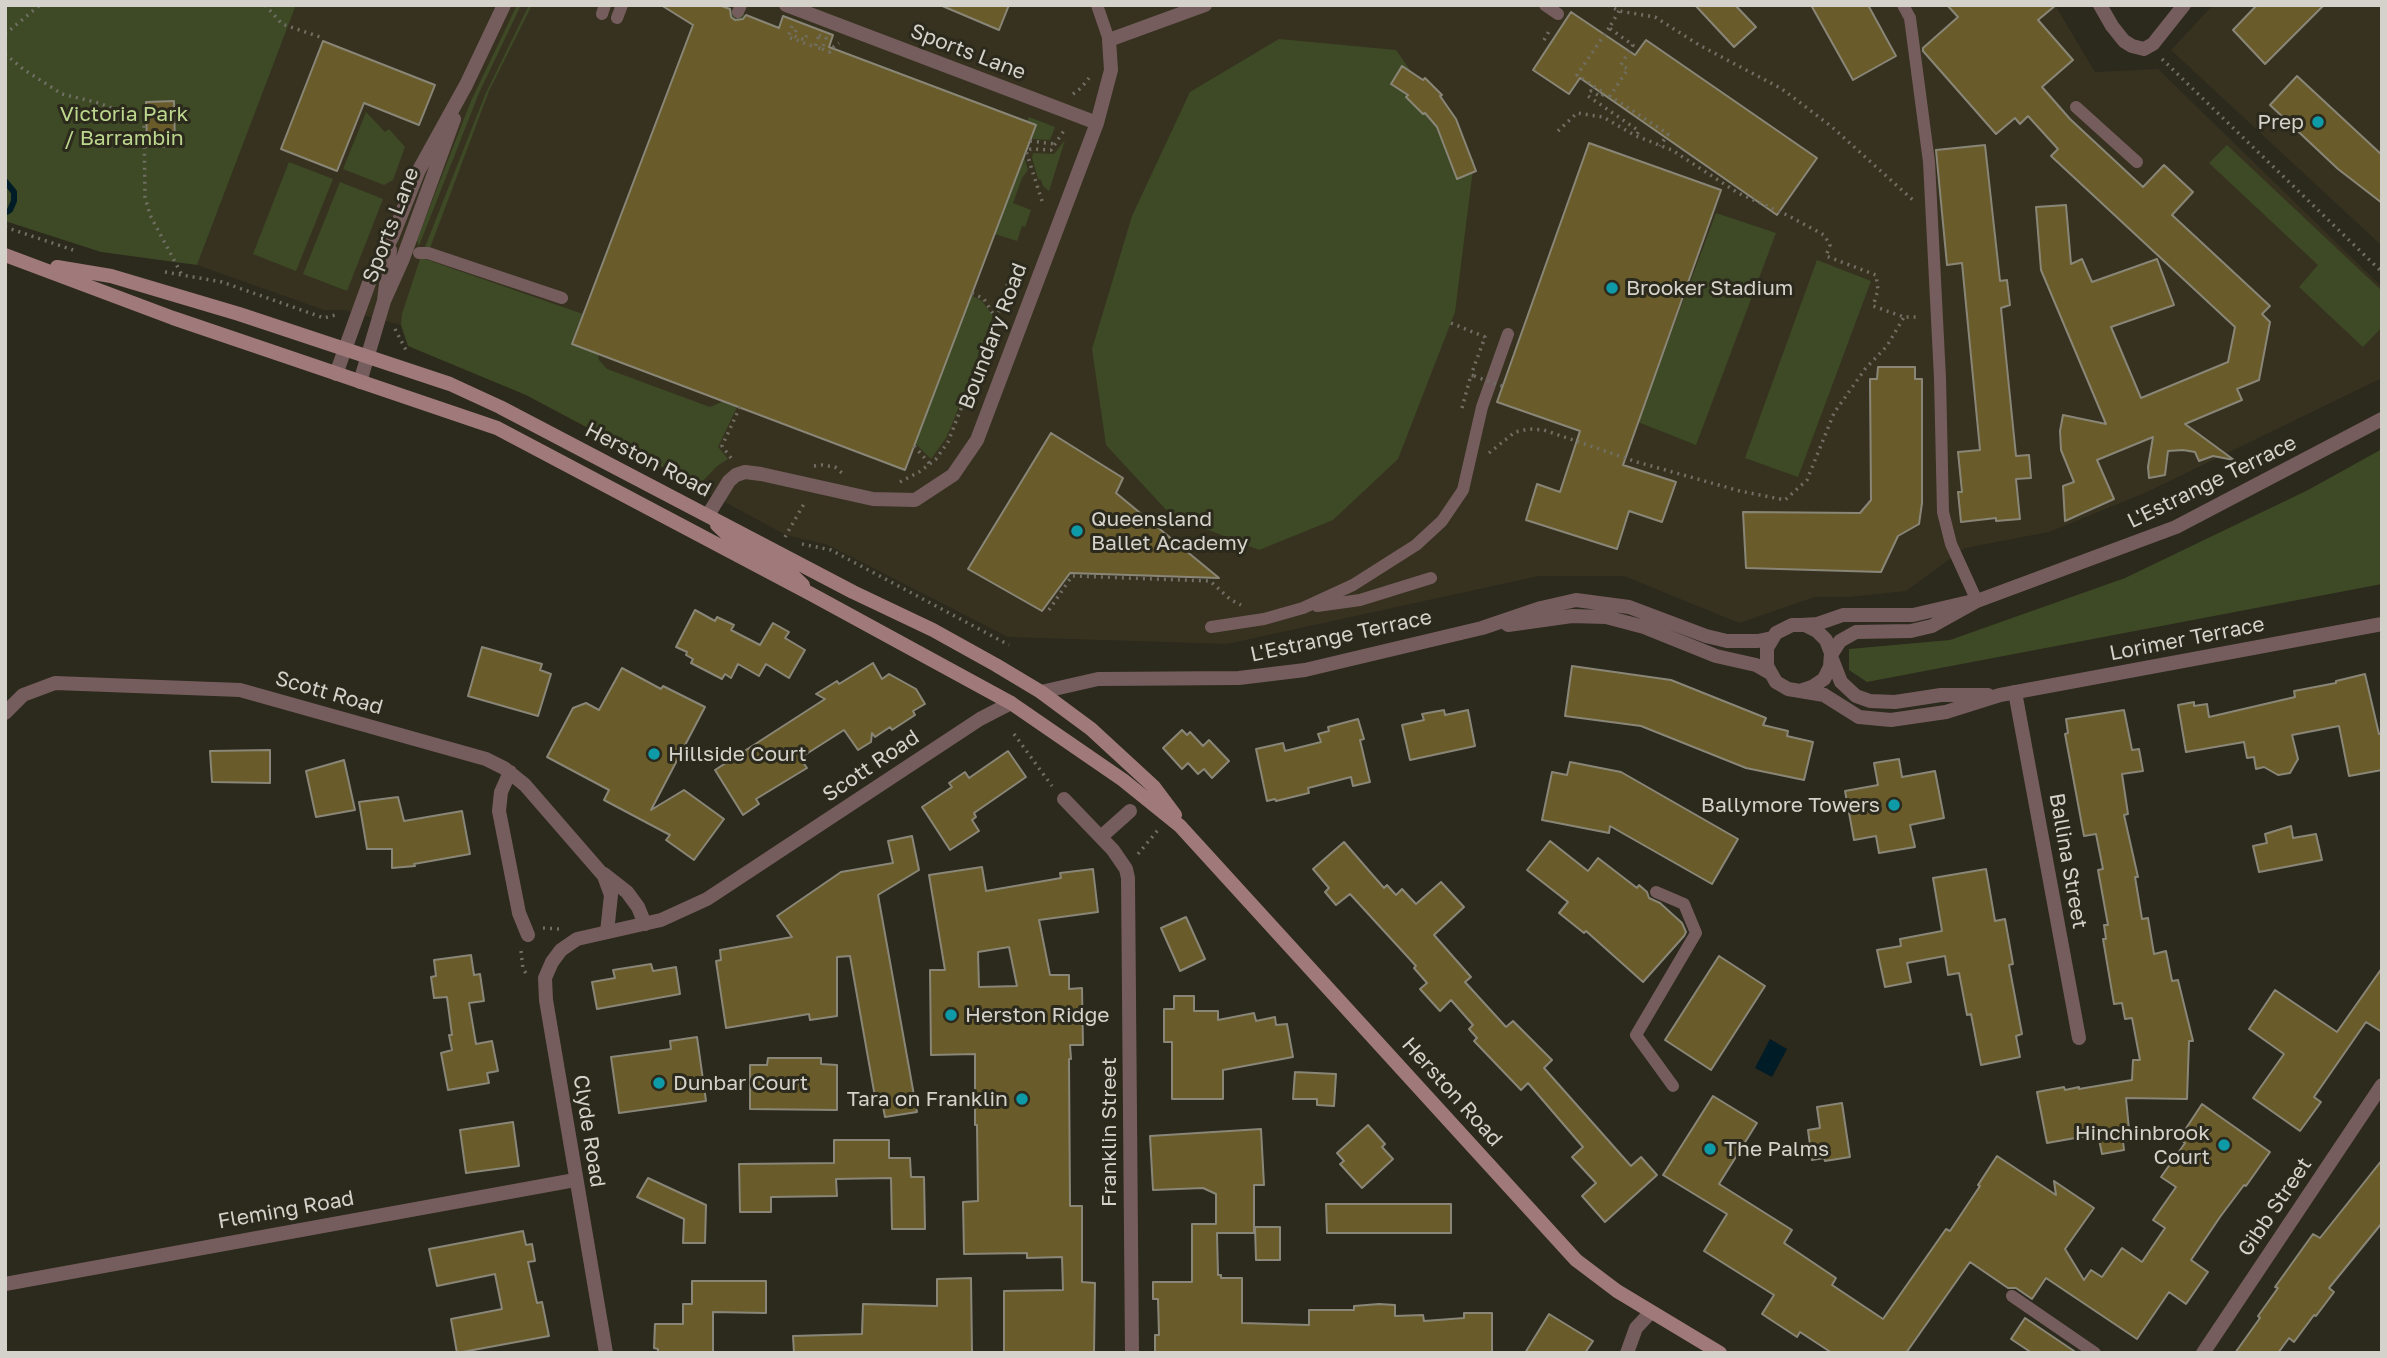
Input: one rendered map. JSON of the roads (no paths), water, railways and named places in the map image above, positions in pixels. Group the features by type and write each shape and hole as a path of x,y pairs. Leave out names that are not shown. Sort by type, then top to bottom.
{"main road":[{"name":"Herston Road","path":"5,256 173,318 497,428 1011,703 1123,780 1180,826 1576,1260 1617,1291 1720,1353"},
{"name":"Herston Road","path":"28,263 111,276 239,314 477,396 996,664 1041,692 1091,729 1137,769 1163,797 1180,826"},
{"path":"708,514 735,542 789,571 811,594"},
{"path":"1011,703 1041,692"}],"street":[{"name":"Sports Lane","path":"786,5 1097,122"},
{"path":"1109,40 1205,5"},
{"path":"2100,5 2124,41 2140,49 2150,47 2184,5"},
{"name":"Sports Lane","path":"336,374 369,283 393,235 422,164 466,85 503,6"},
{"name":"Boundary Road","path":"708,514 729,481 745,472 873,499 915,500 953,475 977,440 1097,122 1111,70 1109,40"},
{"name":"Sports Lane","path":"360,382 384,301 407,249 466,85"},
{"name":"Sports Lane","path":"384,301 393,235"},
{"name":"L'Estrange Terrace","path":"1041,692 1098,679 1267,676 1306,670 1542,615 1615,619 1644,627 1716,656 1756,665 1770,673 1784,687 1803,690 1824,679 1838,642 1853,634 1927,627 1977,601 2176,527 2382,419"},
{"name":"L'Estrange Terrace","path":"1542,615 1569,601 1594,601 1638,610 1714,638 1743,642 1772,638 1787,627 1817,624 1843,615 1913,615 1977,601"},
{"name":"Lorimer Terrace","path":"1803,690 1824,695 1854,715 1877,720 1900,720 1936,714 2015,692 2382,624"},
{"path":"1801,625 1821,633 1831,656"},
{"path":"1770,673 1766,653 1772,638"},
{"name":"Lorimer Terrace","path":"1831,656 1841,682 1856,696 1870,701 1895,702 1941,695 2000,695"},
{"name":"Scott Road","path":"5,713 23,695 55,683 240,690 486,759 510,772 525,785 606,880 611,895 607,932"},
{"name":"Ballina Street","path":"2015,692 2079,1038"},
{"name":"Scott Road","path":"587,936 645,924 680,913 707,899 980,719 1011,703"},
{"path":"510,772 500,796 499,811 519,913 528,935"},
{"name":"Franklin Street","path":"1064,799 1101,836 1122,863 1128,878 1132,1353"},
{"path":"1101,836 1130,811"},
{"name":"Scott Road","path":"600,872 629,895 645,924"},
{"name":"Clyde Road","path":"587,936 571,942 558,954 550,966 545,982 575,1180 606,1353"},
{"name":"Gibb Street","path":"2203,1353 2382,1085"},
{"name":"Fleming Road","path":"5,1284 575,1180"},
{"path":"1627,1353 1636,1328 1651,1312"}],"lane":[{"path":"617,19 622,5"},
{"path":"1097,5 1109,40"},
{"path":"1545,5 1559,14"},
{"path":"1903,5 1910,18 1929,162 1944,519 1953,550 1977,601"},
{"path":"2076,107 2137,162"},
{"path":"419,253 428,253 562,298"},
{"path":"1303,608 1353,585 1385,566 1416,545 1442,521 1463,490 1482,407 1508,334"},
{"path":"1212,627 1264,619 1303,608 1360,600 1431,578"},
{"path":"1656,892 1684,904 1696,933 1636,1035 1673,1086"},
{"path":"2012,1296 2095,1353"}],"water":[{"path":"1770,1039 1787,1049 1772,1077 1755,1068"}],"waterway":[{"path":"5,181 14,192 14,201 10,210 5,213"}],"place":[{"name":"Prep","path":"2318,122"},
{"name":"Brooker Stadium","path":"1612,288"},
{"name":"Queensland Ballet Academy","path":"1077,531"},
{"name":"Hillside Court","path":"654,754"},
{"name":"Ballymore Towers","path":"1894,805"},
{"name":"Herston Ridge","path":"951,1015"},
{"name":"Dunbar Court","path":"659,1083"},
{"name":"Tara on Franklin","path":"1022,1099"},
{"name":"Hinchinbrook Court","path":"2224,1145"},
{"name":"The Palms","path":"1710,1149"}],"park label":[{"name":"Victoria Park / Barrambin","path":"124,126"}]}
